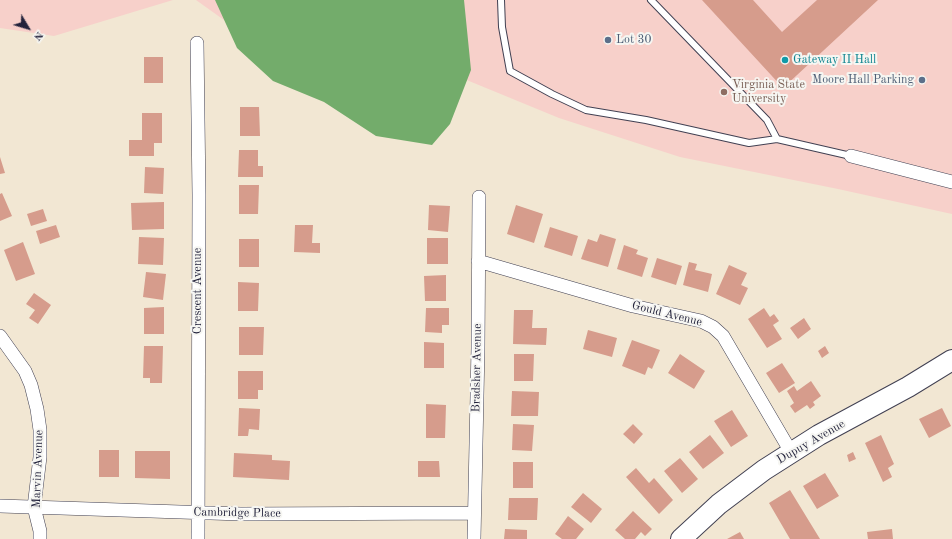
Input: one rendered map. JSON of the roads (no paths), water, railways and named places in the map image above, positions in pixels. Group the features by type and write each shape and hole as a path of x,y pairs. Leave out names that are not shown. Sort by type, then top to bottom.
{"main road":[{"name":"Dupuy Avenue","path":"681,539 738,488 790,452 908,387 952,360"}],"street":[{"name":"Crescent Avenue","path":"197,43 198,539"},
{"path":"851,156 952,182"},
{"name":"Bradsher Avenue","path":"474,539 479,197"},
{"name":"Gould Avenue","path":"478,261 633,306 701,321 713,327 722,336 790,452"},
{"name":"Marvin Avenue","path":"0,336 25,371 31,385 37,408 40,430 40,457 34,507 40,531 40,539"},
{"name":"Cambridge Place","path":"0,506 241,514 474,513"}],"lane":[{"path":"501,0 502,27 510,71 546,91 586,110 646,120 749,143 777,139 851,156"},
{"path":"651,0 767,120 777,139"}],"place":[{"name":"Lot 30","path":"608,40"},
{"name":"Gateway II Hall","path":"785,60"},
{"name":"Moore Hall Parking","path":"922,80"},
{"name":"Virginia State University","path":"724,92"}]}
